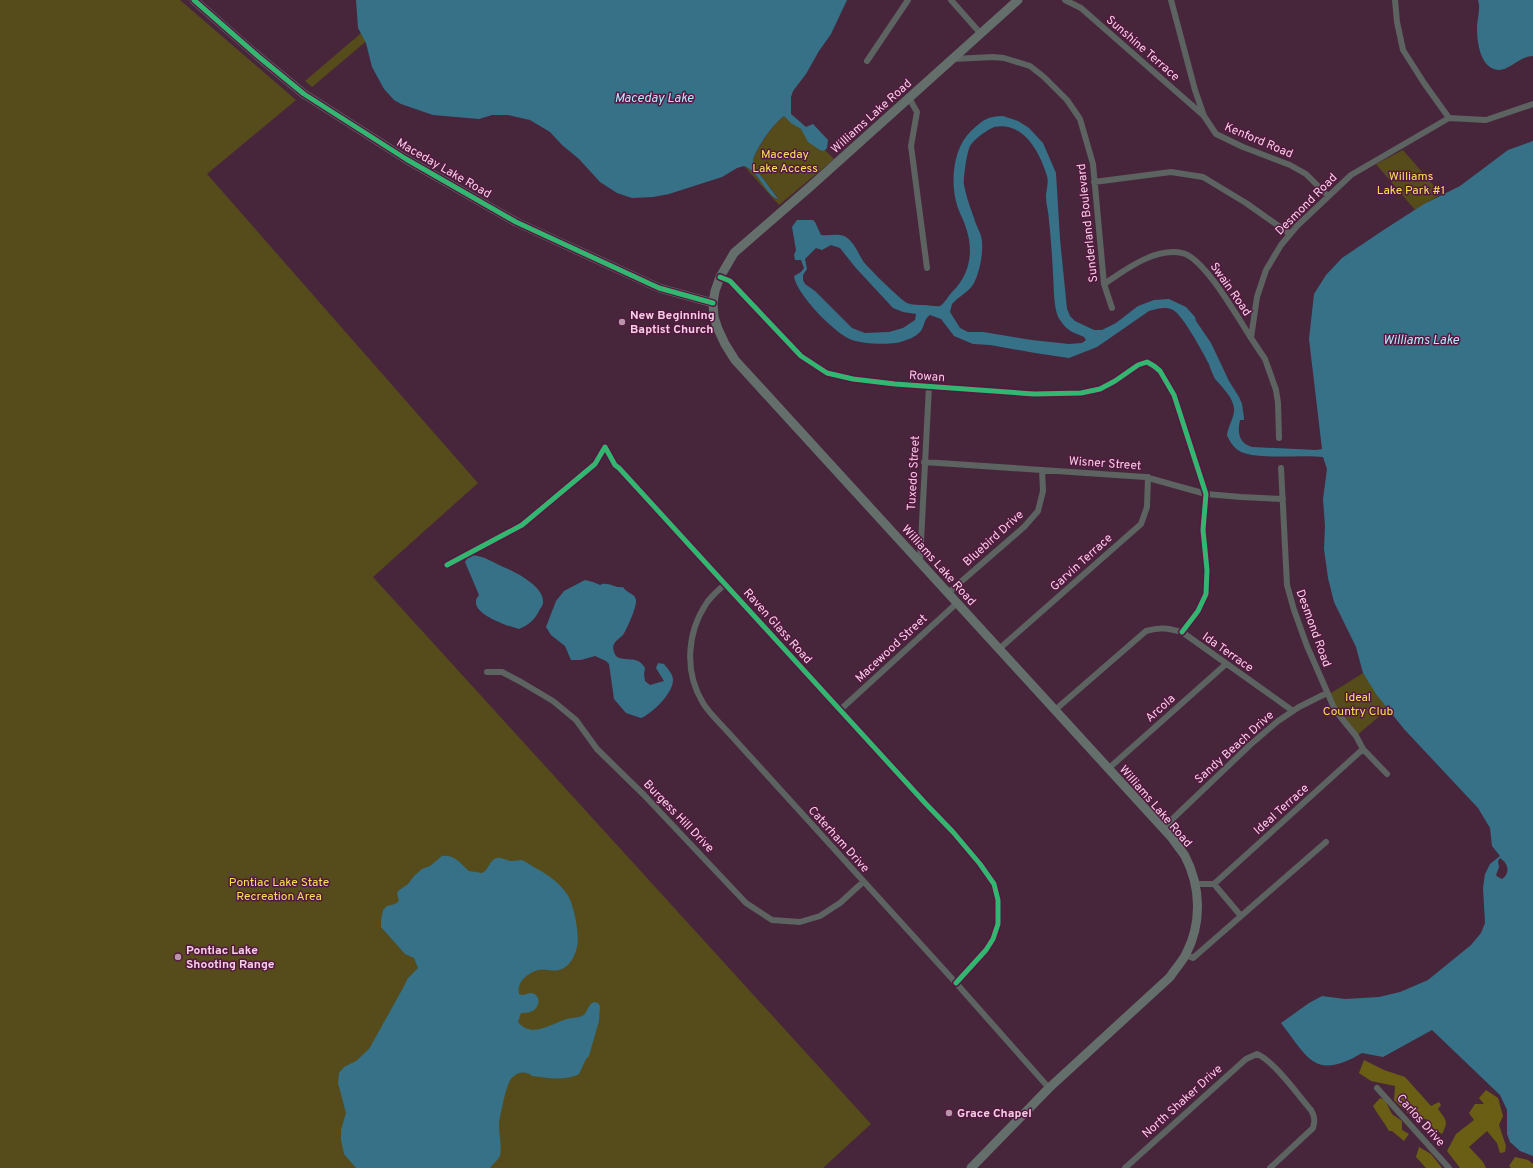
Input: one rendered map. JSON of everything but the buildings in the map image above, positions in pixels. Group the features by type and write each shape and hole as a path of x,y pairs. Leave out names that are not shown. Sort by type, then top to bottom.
{"main road":[{"name":"Maceday Lake Road","path":"194,0 304,94 412,162 516,222 659,288 713,303"},
{"name":"Williams Lake Road","path":"972,1168 1049,1088 1165,981 1186,955 1195,932 1198,908 1195,884 1184,855 1163,828 735,360 724,344 718,330 714,317 713,303 720,277 734,253 746,241 811,186 1018,0"}],"street":[{"path":"867,61 908,0"},
{"path":"951,0 981,34"},
{"name":"Sunshine Terrace","path":"1065,0 1080,8 1204,116"},
{"name":"Kenford Road","path":"1171,0 1195,90 1204,116 1216,134 1243,147 1290,165 1306,174 1328,196"},
{"path":"1395,0 1397,22 1403,50 1424,83 1450,118 1486,120 1533,104"},
{"name":"Sunderland Boulevard","path":"953,59 986,57 1004,58 1030,66 1044,77 1067,100 1080,119 1093,164 1104,284 1112,308"},
{"path":"909,98 917,112 911,146 927,268"},
{"name":"Desmond Road","path":"1251,338 1257,297 1266,270 1281,245 1290,234 1351,175 1450,118"},
{"path":"1094,182 1171,172 1202,177 1246,203 1290,234"},
{"name":"Swain Road","path":"1104,284 1127,268 1148,257 1169,252 1183,253 1200,264 1216,284 1251,338"},
{"name":"Rowan","path":"720,277 730,281 801,356 827,373 853,379 895,384 1034,394 1082,393 1100,389 1115,381 1138,365 1146,362 1160,371 1174,395 1206,494"},
{"path":"1251,338 1265,359 1273,378 1278,403 1279,438"},
{"name":"Tuxedo Street","path":"920,561 928,386"},
{"name":"Raven Glass Road","path":"447,565 522,525 594,464 605,447 615,465 620,468 639,488 840,710 953,832 980,864 994,884 998,900 998,924 992,939 981,956 956,982"},
{"name":"Wisner Street","path":"924,462 1148,477 1206,494 1241,498 1283,499"},
{"name":"Desmond Road","path":"1281,468 1287,585 1296,618 1335,710 1356,736 1363,749 1387,774"},
{"name":"Bluebird Drive","path":"948,593 1018,532 1038,511 1042,491 1042,470"},
{"name":"Garvin Terrace","path":"999,649 1141,524 1147,507 1148,477"},
{"path":"1182,632 1198,611 1206,594 1207,570 1203,530 1206,494"},
{"name":"Caterham Drive","path":"725,584 706,603 696,622 690,648 692,677 703,703 727,732 863,882 956,982 1049,1088"},
{"name":"Macewood Street","path":"840,710 957,603"},
{"name":"Ida Terrace","path":"1055,710 1146,631 1156,628 1167,628 1182,632 1293,711"},
{"name":"Arcola","path":"1108,769 1226,664"},
{"name":"Burgess Hill Drive","path":"487,672 502,672 521,682 553,700 576,720 597,749 644,795 746,903 772,920 800,922 820,916 840,903 863,882"},
{"name":"Sandy Beach Drive","path":"1163,828 1250,745 1278,721 1293,711 1327,693"},
{"name":"Ideal Terrace","path":"1214,884 1363,749"},
{"path":"1186,955 1193,958 1326,842"},
{"path":"1195,884 1214,884 1241,916"},
{"name":"North Shaker Drive","path":"1125,1168 1246,1059 1257,1054 1262,1056 1276,1068 1313,1112 1315,1121 1313,1128 1270,1168"},
{"name":"Carlos Drive","path":"1377,1088 1449,1168"}],"green space":[{"name":"Pontiac Lake State Recreation Area","path":"0,0 180,0 296,100 207,174 478,483 373,577 871,1124 823,1168 0,1168"},
{"path":"400,0 415,0 312,87 305,81"},
{"name":"Maceday Lake Access","path":"784,116 800,128 834,159 779,205 744,166 753,172 777,200 778,198 755,168 753,159 766,136 775,124"},
{"name":"Williams Lake Park #1","path":"1403,150 1441,194 1415,210 1376,164"},
{"name":"Ideal Country Club","path":"1363,673 1388,709 1356,736 1327,693 1331,693"}],"shaded area":[{"path":"1364,1060 1384,1070 1405,1077 1431,1106 1439,1102 1441,1105 1438,1109 1446,1121 1442,1134 1434,1129 1426,1119 1412,1117 1394,1100 1395,1086 1371,1081 1359,1073"},
{"path":"1486,1090 1498,1098 1503,1116 1499,1125 1506,1146 1505,1152 1500,1153 1497,1143 1487,1131 1469,1147 1483,1162 1486,1168 1460,1168 1447,1151 1456,1134 1474,1120 1469,1113 1475,1104 1484,1104 1479,1098"},
{"path":"1380,1098 1385,1100 1392,1114 1402,1121 1402,1130 1409,1134 1404,1141 1392,1131 1389,1131 1373,1106"},
{"path":"1419,1147 1431,1154 1442,1168 1426,1168 1416,1157"},
{"path":"1515,1157 1528,1160 1533,1164 1533,1168 1511,1168 1509,1166"}],"water":[{"name":"Maceday Lake","path":"356,0 847,0 831,34 806,74 793,91 791,97 791,114 806,127 813,124 828,140 827,148 824,151 820,150 808,142 801,129 791,123 784,116 775,124 766,136 753,159 755,168 779,200 770,193 750,169 744,166 737,168 722,177 669,194 653,197 632,198 617,193 600,182 579,159 562,145 550,132 530,120 508,115 492,115 479,119 433,115 401,104 394,100 384,89 372,67 366,43 358,28"},
{"path":"1478,0 1533,0 1533,56 1524,58 1507,68 1499,70 1488,65 1481,54 1479,47 1477,28 1479,7"},
{"name":"Williams Lake","path":"1003,116 1018,121 1029,128 1043,143 1056,173 1060,239 1067,309 1070,316 1075,321 1094,330 1102,330 1116,323 1138,306 1154,300 1169,299 1186,307 1195,317 1196,321 1211,343 1229,381 1239,397 1242,404 1244,420 1240,420 1240,437 1244,443 1252,447 1322,449 1309,339 1314,294 1326,275 1342,258 1382,231 1424,204 1460,186 1508,150 1533,141 1533,1156 1520,1151 1510,1142 1507,1134 1507,1110 1500,1095 1432,1030 1383,1057 1362,1053 1346,1061 1333,1065 1323,1065 1314,1062 1306,1055 1281,1023 1309,1003 1322,996 1345,999 1379,997 1400,992 1428,980 1471,945 1481,933 1485,923 1483,888 1485,874 1490,864 1500,856 1492,846 1490,828 1478,808 1404,729 1376,694 1363,673 1356,647 1334,602 1328,578 1324,549 1325,526 1323,499 1327,469 1323,457 1254,455 1245,453 1234,447 1227,435 1234,411 1232,401 1215,379 1198,343 1187,326 1177,313 1167,308 1149,311 1097,347 1069,358 990,345 973,344 954,336 941,319 930,315 926,319 919,333 901,342 879,344 864,343 852,340 836,330 817,312 796,284 794,276 801,272 804,268 801,260 795,260 794,255 796,250 792,227 797,220 813,220 821,235 840,235 849,239 863,261 907,303 913,305 942,305 963,278 969,262 970,254 970,245 965,225 958,208 954,186 955,166 960,146 978,124 993,117","holes":["1005,126 1022,134 1035,149 1044,167 1048,179 1046,200 1049,215 1056,310 1060,320 1066,327 1084,337 1086,340 1082,343 1069,344 983,332 968,332 960,328 950,312 952,304 974,283 978,273 981,257 982,246 980,232 964,185 968,154 970,146 974,140 984,132 994,127","831,245 840,248 855,267 893,308 903,312 916,314 915,320 903,328 889,332 865,333 852,328 815,291 805,284 803,280 803,275 807,269 805,259 816,248 822,250","1500,858 1507,865 1507,874 1502,879 1496,875 1499,867 1498,861"]},
{"path":"469,555 482,557 489,560 520,575 534,585 542,597 543,603 533,620 519,629 493,619 480,611 476,601 479,595 465,562"},
{"path":"585,580 600,585 606,584 623,587 626,591 632,594 636,600 635,608 623,635 613,646 616,656 623,659 635,660 642,664 645,668 645,681 650,685 664,681 656,668 658,663 664,664 672,676 673,680 670,691 662,702 651,712 641,718 626,713 614,699 609,664 606,661 595,656 581,660 571,660 565,646 551,635 546,627 556,601 564,591"},
{"path":"442,856 454,858 469,871 482,873 494,859 497,858 510,861 521,860 544,872 560,886 570,899 574,912 578,935 576,950 569,964 563,969 538,970 530,973 521,982 519,986 519,994 534,994 538,998 538,1003 536,1008 532,1011 528,1013 521,1013 518,1022 523,1027 529,1029 540,1029 566,1019 582,1016 594,1002 598,1003 600,1006 599,1021 589,1056 579,1074 569,1078 544,1078 532,1076 524,1072 511,1079 505,1094 499,1124 501,1152 498,1159 490,1168 356,1168 344,1154 341,1140 341,1130 346,1113 338,1083 339,1073 344,1067 356,1061 369,1049 408,978 418,968 414,958 405,954 381,927 383,910 387,906 395,904 399,901 397,894 398,891 408,884 422,869 430,866"}],"cycle path":[{"path":"194,0 304,94 406,159 516,222 659,288 713,303"},
{"path":"720,277 730,281 801,356 827,373 853,379 895,384 1034,394 1081,393 1100,389 1115,381 1138,365 1147,362 1154,366 1160,371 1174,395 1206,494 1203,530 1207,570 1206,594 1198,611 1182,632"},
{"path":"447,565 522,525 595,464 605,447 615,465 953,832 980,864 994,884 998,900 998,924 993,939 986,950 956,983"}],"place":[{"name":"New Beginning Baptist Church","path":"622,322"},
{"name":"Pontiac Lake Shooting Range","path":"178,957"},
{"name":"Grace Chapel","path":"949,1113"}]}
